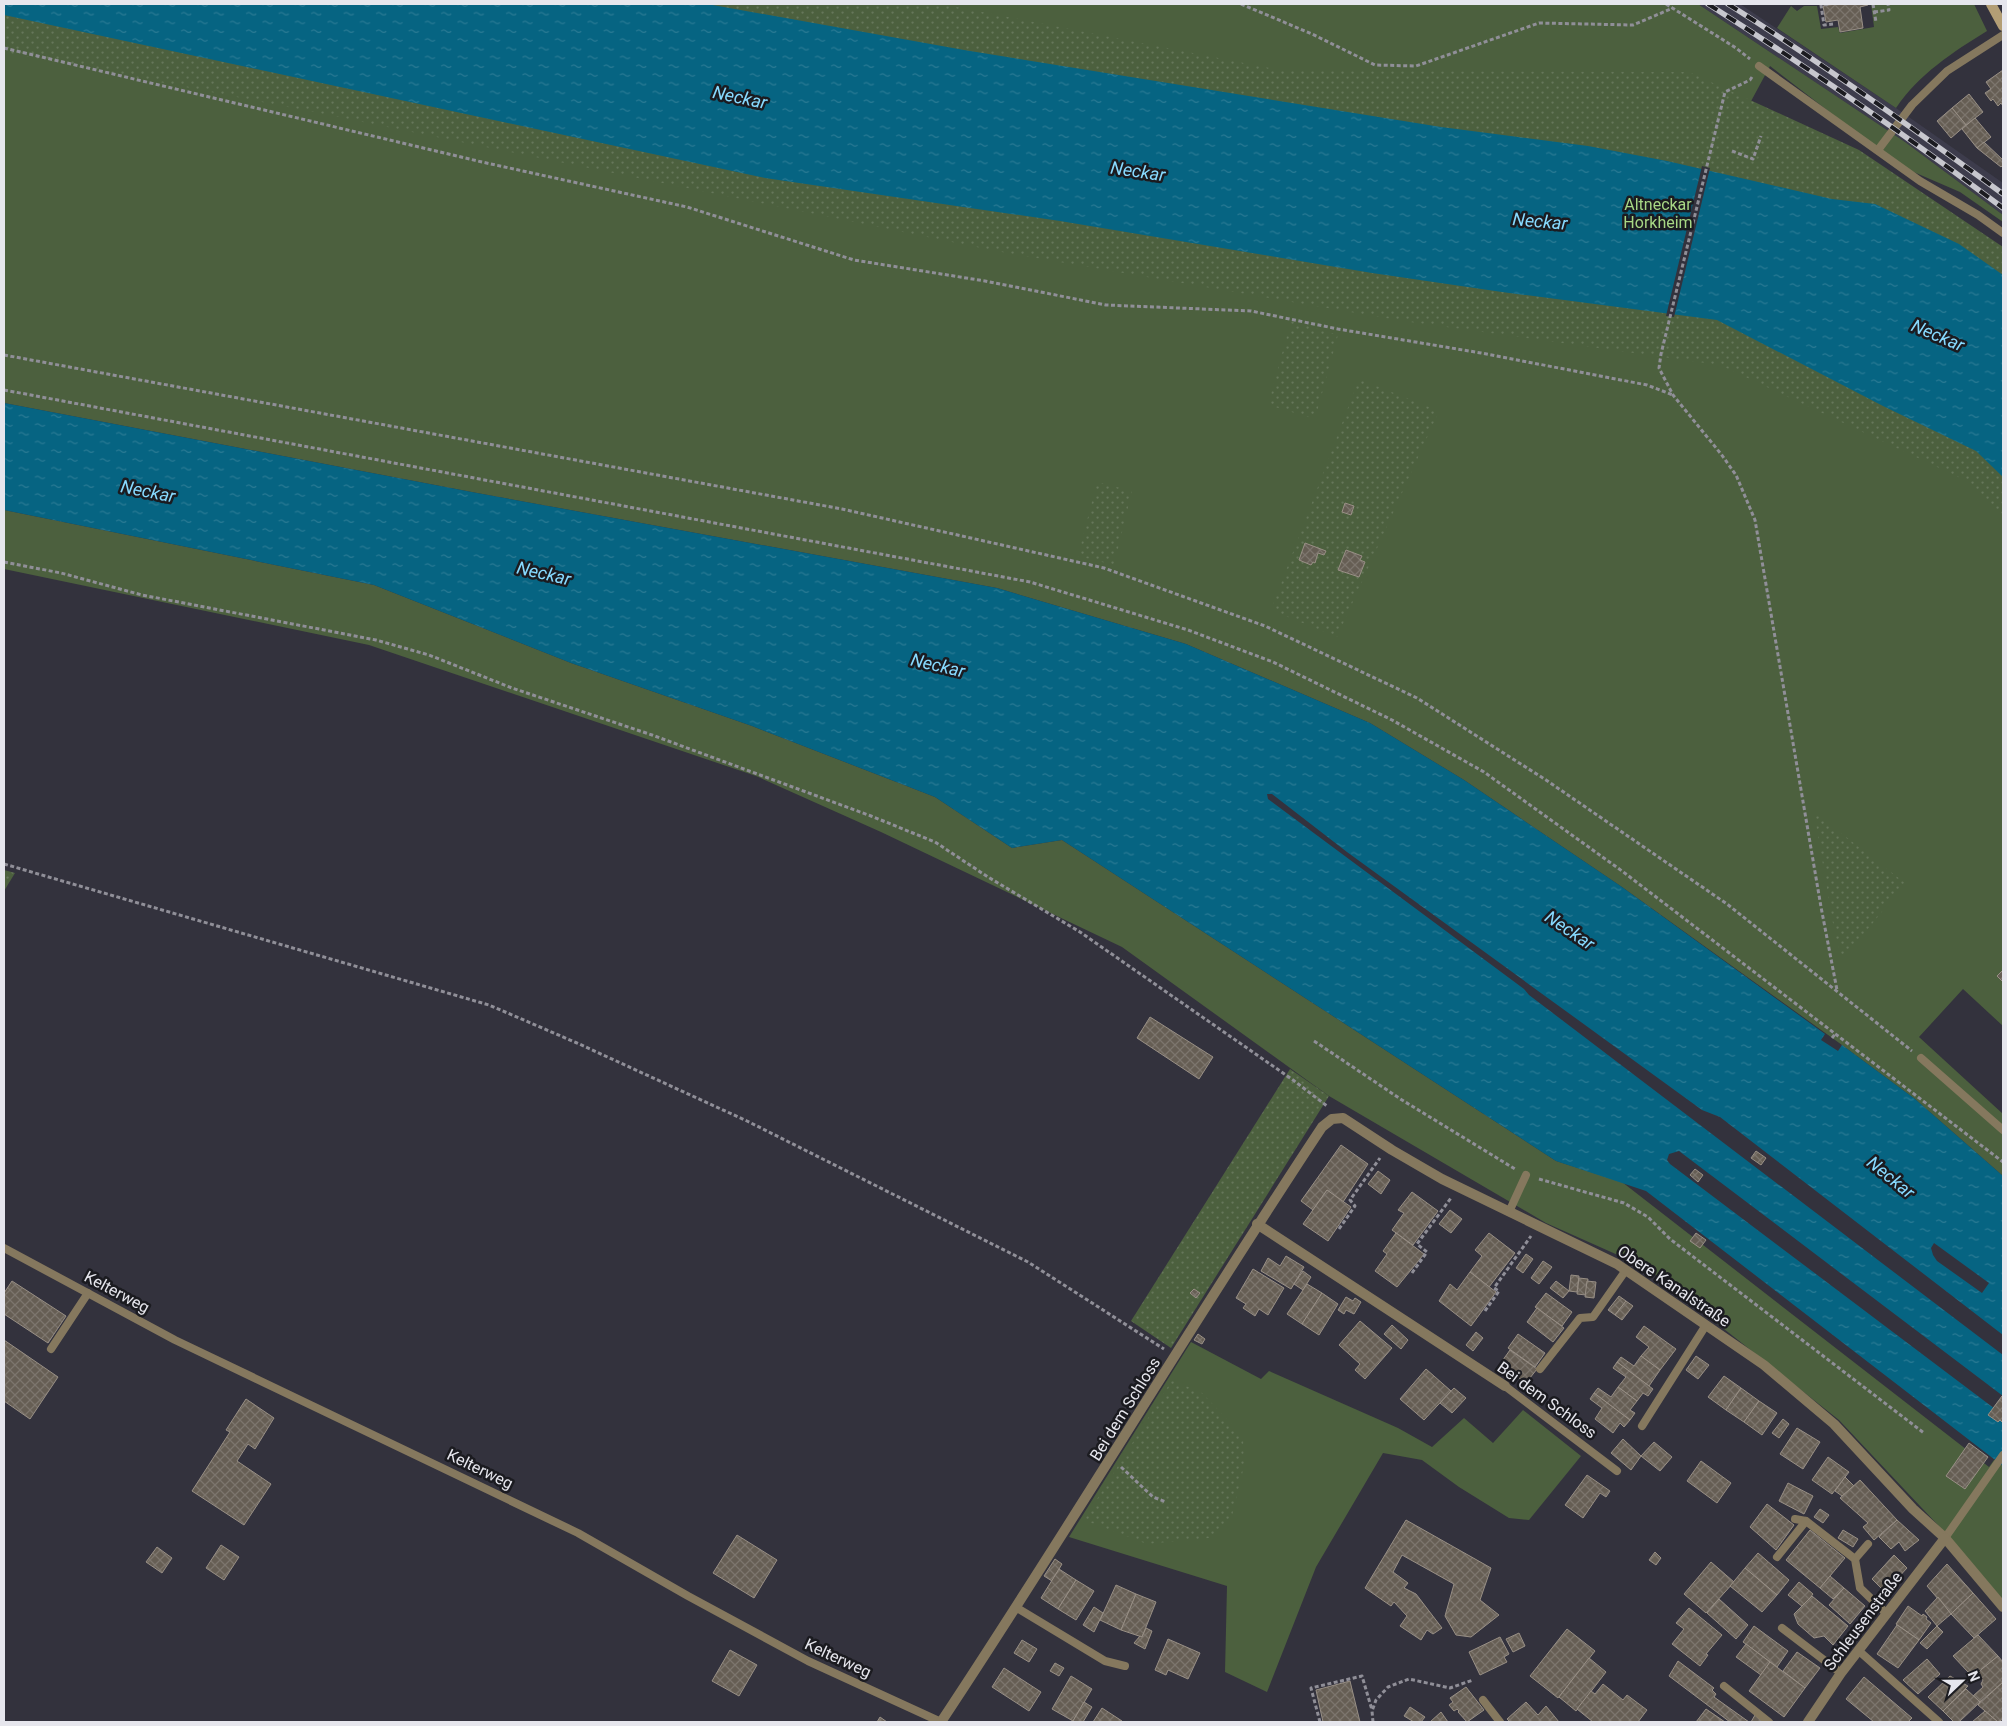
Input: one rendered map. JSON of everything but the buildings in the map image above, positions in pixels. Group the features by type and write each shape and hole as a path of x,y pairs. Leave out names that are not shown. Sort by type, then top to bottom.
{"main road":[{"path":"1990,4 2003,26"}],"street":[{"name":"Obere Kanalstraße","path":"1343,1118 1387,1147 1459,1188 1617,1264 1764,1365 1834,1424 1913,1509 1945,1538 2003,1607"},
{"name":"Bei dem Schloss","path":"941,1722 1017,1608 1257,1224 1322,1127 1332,1119 1343,1118"},
{"name":"Bei dem Schloss","path":"1257,1224 1361,1290 1505,1386"},
{"name":"Schleusenstraße","path":"1808,1722 1841,1673 1945,1538"}],"lane":[{"path":"1878,150 1912,105 1947,71 2003,35"},
{"path":"1759,66 1920,181 1978,215 2003,233"},
{"path":"1920,1058 2003,1130"},
{"path":"1509,1212 1526,1175"},
{"name":"Kelterweg","path":"4,1248 175,1340 578,1533 688,1596 808,1661 941,1722"},
{"path":"1540,1369 1580,1318 1593,1317 1626,1270"},
{"path":"51,1349 88,1293"},
{"path":"1642,1426 1706,1325"},
{"name":"Bei dem Schloss","path":"1505,1386 1617,1471"},
{"path":"1945,1538 2003,1455"},
{"path":"1795,1519 1806,1521 1855,1559 1860,1588 1886,1614"},
{"path":"1777,1557 1806,1521"},
{"path":"1855,1559 1868,1544"},
{"path":"1017,1608 1105,1661 1125,1666"},
{"path":"1782,1628 1841,1673"},
{"path":"1859,1651 1939,1722"},
{"path":"1724,1686 1769,1722"},
{"path":"1483,1700 1500,1722"}],"path":[{"path":"1241,4 1312,34 1374,66 1416,66 1539,24 1633,25 1673,8"},
{"path":"1666,4 1736,48 1759,66 1750,80 1725,92 1661,354 1660,368 1673,395 1736,475 1755,520 1819,899 1837,991"},
{"path":"1828,4 1821,5 1824,25 1833,24"},
{"path":"1873,4 1876,22"},
{"path":"1874,12 1889,10 1888,4"},
{"path":"4,48 462,158 687,207 854,260 985,281 1106,305 1251,311 1338,329 1481,353 1647,385 1673,395"},
{"path":"1732,152 1753,159 1762,136"},
{"path":"4,355 842,509 1104,568 1264,626 1417,698 1546,780 1728,904 1920,1058"},
{"path":"4,390 1030,582 1188,630 1290,670 1392,720 1484,772 1622,871 2003,1162"},
{"path":"4,562 61,572 142,595 376,640 429,655 512,688 685,747 935,842 1080,932 1293,1080 1343,1118"},
{"path":"4,864 489,1006 577,1042 747,1121 1028,1262 1153,1342"},
{"path":"1832,1038 1836,1033"},
{"path":"1314,1041 1402,1100 1526,1175 1624,1203 1648,1217 1670,1239 1924,1433"},
{"path":"1339,1229 1355,1206 1350,1200 1387,1147"},
{"path":"1412,1273 1427,1252 1417,1244 1459,1188"},
{"path":"1485,1311 1499,1291 1494,1288 1539,1226"},
{"path":"1111,1458 1153,1497 1166,1502"},
{"path":"1320,1722 1311,1688 1362,1676 1372,1711 1373,1722"},
{"path":"1372,1711 1376,1700 1388,1686 1409,1679 1450,1688 1473,1680"}],"shaded area":[{"path":"1698,4 1740,4 1896,108 2003,183 2003,215 1905,142"}],"green space":[{"name":"Altneckar Horkheim","path":"4,4 941,4 1285,71 1689,72 1859,150 2003,247 2003,516 1969,482 1720,365 1403,321 996,251 314,112 4,52"},
{"path":"707,4 1698,4 1905,142 2003,215 2003,222 1960,192 1909,170 1862,137 1770,66 1736,129"},
{"path":"1871,4 1974,4 1987,31 1926,74 1896,108 1777,28 1791,6 1797,11 1804,6 1817,6 1821,29 1838,27 1840,33 1874,27"},
{"path":"4,14 1717,320 2003,477 2003,1026 1963,989 1919,1037 2003,1114 2003,1176 1915,1099 1842,1045 1622,887 1464,780 1370,723 1186,644 997,588 477,493 4,403"},
{"path":"1291,321 1338,335 1315,419 1268,405"},
{"path":"1359,379 1439,411 1337,637 1271,610"},
{"path":"1097,482 1132,491 1114,565 1078,556"},
{"path":"4,510 374,585 571,663 752,726 935,797 1012,848 1062,840 1556,1161 1622,1182 1989,1467 1994,1460 2003,1466 2003,1600 1953,1541 1839,1420 1647,1268 1546,1223 1329,1096 1122,947 881,832 756,776 369,645 4,569"},
{"path":"1814,812 1905,883 1843,960 1835,935"},
{"path":"4,870 15,873 4,891"},
{"path":"1290,1069 1329,1096 1171,1348 1131,1321"},
{"path":"1191,1342 1261,1379 1269,1371 1398,1428 1432,1447 1464,1418 1493,1443 1523,1410 1581,1456 1529,1520 1509,1518 1459,1487 1422,1460 1383,1453 1316,1567 1267,1692 1225,1672 1227,1586 1069,1537"},
{"path":"1172,1380 1202,1393 1243,1436 1244,1466 1231,1520 1209,1538 1147,1544 1084,1520"}],"water":[{"name":"Altneckar Horkheim","path":"4,4 707,4 964,50 1441,127 1588,146 1667,161 1832,199 1875,204 1959,244 2003,275 2003,477 1976,451 1883,406 1717,320 1372,273 1060,221 765,178 4,15"},
{"name":"Neckar","path":"4,403 477,493 997,588 1186,644 1370,723 1464,780 1622,887 1825,1034 1821,1040 1838,1051 1842,1045 1915,1099 2003,1176 2003,1335 1720,1117 1702,1110 1347,852 1272,794 1267,794 1268,799 1524,989 1529,995 2003,1355 2003,1396 1679,1151 1669,1154 1667,1160 1670,1164 2003,1415 2003,1466 1646,1191 1556,1161 1062,840 1012,848 935,797 752,726 571,663 374,585 4,510","holes":["1934,1243 1989,1283 1982,1293 1937,1261 1931,1248"]}],"pier":[{"path":"1702,166 1710,168 1674,317 1666,316"}],"railway":[{"path":"1708,4 1857,103 2003,208"},
{"path":"1728,4 1867,96 2003,194"}]}
